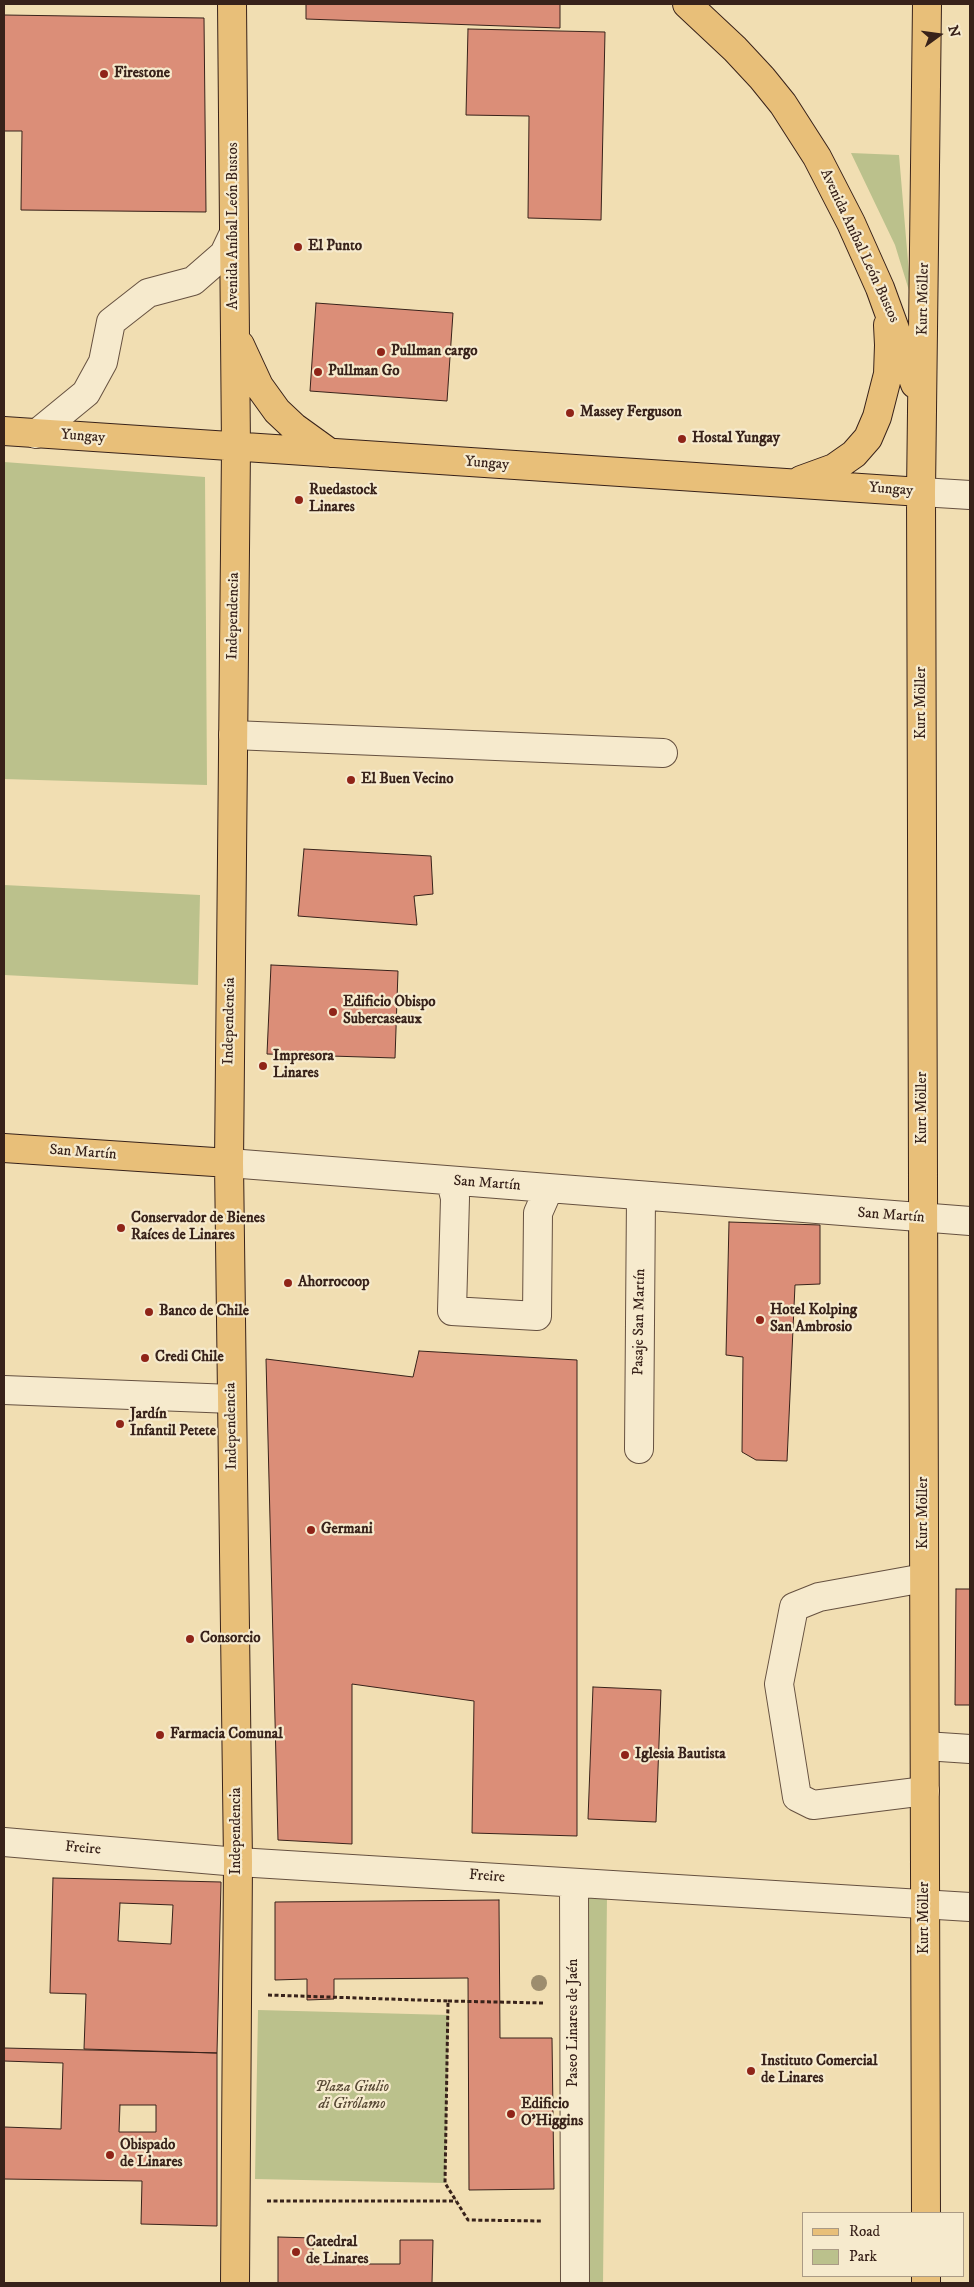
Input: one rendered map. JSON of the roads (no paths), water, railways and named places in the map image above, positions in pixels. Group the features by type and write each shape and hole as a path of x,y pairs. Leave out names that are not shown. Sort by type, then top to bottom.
{"main road":[{"name":"Avenida Aníbal León Bustos","path":"232,4 236,448"},
{"name":"Avenida Aníbal León Bustos","path":"687,4 735,49 783,104 818,157 851,223 880,288 911,370 922,414"},
{"name":"Kurt Möller","path":"926,2212 921,492 927,4"},
{"path":"785,483 809,478 834,468 854,454 868,438 877,417 888,374 888,336 880,288"},
{"path":"235,332 245,360 259,386 277,411 312,442 333,454"},
{"name":"Yungay","path":"4,431 236,448 921,492"},
{"name":"Independencia","path":"235,2283 238,1862 229,1163 236,448"},
{"name":"San Martín","path":"4,1148 229,1163"}],"street":[{"path":"36,434 86,393 103,362 112,322 148,293 193,281 224,254 234,234"},
{"name":"Yungay","path":"921,492 970,495"},
{"path":"233,735 663,753"},
{"name":"San Martín","path":"229,1163 451,1182 970,1221"},
{"path":"451,1182 455,1198 452,1311 537,1316 538,1212 549,1188"},
{"name":"Pasaje San Martín","path":"639,1448 641,1196"},
{"path":"4,1390 232,1399"},
{"path":"924,1578 819,1597 794,1607 779,1684 797,1797 813,1805 925,1791"},
{"path":"925,1746 970,1749"},
{"name":"Freire","path":"4,1842 238,1862 970,1908"},
{"name":"Paseo Linares de Jaén","path":"574,1883 575,2283"}],"place":[{"name":"Firestone","path":"104,74"},
{"name":"El Punto","path":"298,247"},
{"name":"Pullman cargo","path":"381,352"},
{"name":"Pullman Go","path":"318,372"},
{"name":"Massey Ferguson","path":"570,413"},
{"name":"Hostal Yungay","path":"682,439"},
{"name":"Ruedastock Linares","path":"299,500"},
{"name":"El Buen Vecino","path":"351,780"},
{"name":"Edificio Obispo Subercaseaux","path":"333,1012"},
{"name":"Impresora Linares","path":"263,1066"},
{"name":"Conservador de Bienes Raíces de Linares","path":"121,1228"},
{"name":"Ahorrocoop","path":"288,1283"},
{"name":"Banco de Chile","path":"149,1312"},
{"name":"Hotel Kolping San Ambrosio","path":"760,1320"},
{"name":"Credi Chile","path":"145,1358"},
{"name":"Jardín Infantil Petete","path":"120,1424"},
{"name":"Germani","path":"311,1530"},
{"name":"Consorcio","path":"190,1639"},
{"name":"Farmacia Comunal","path":"160,1735"},
{"name":"Iglesia Bautista","path":"625,1755"},
{"name":"Instituto Comercial de Linares","path":"751,2071"},
{"name":"Edificio O'Higgins","path":"511,2114"},
{"name":"Obispado de Linares","path":"110,2155"},
{"name":"Catedral de Linares","path":"296,2252"}],"park label":[{"name":"Plaza Giulio di Girólamo","path":"352,2096"}]}
